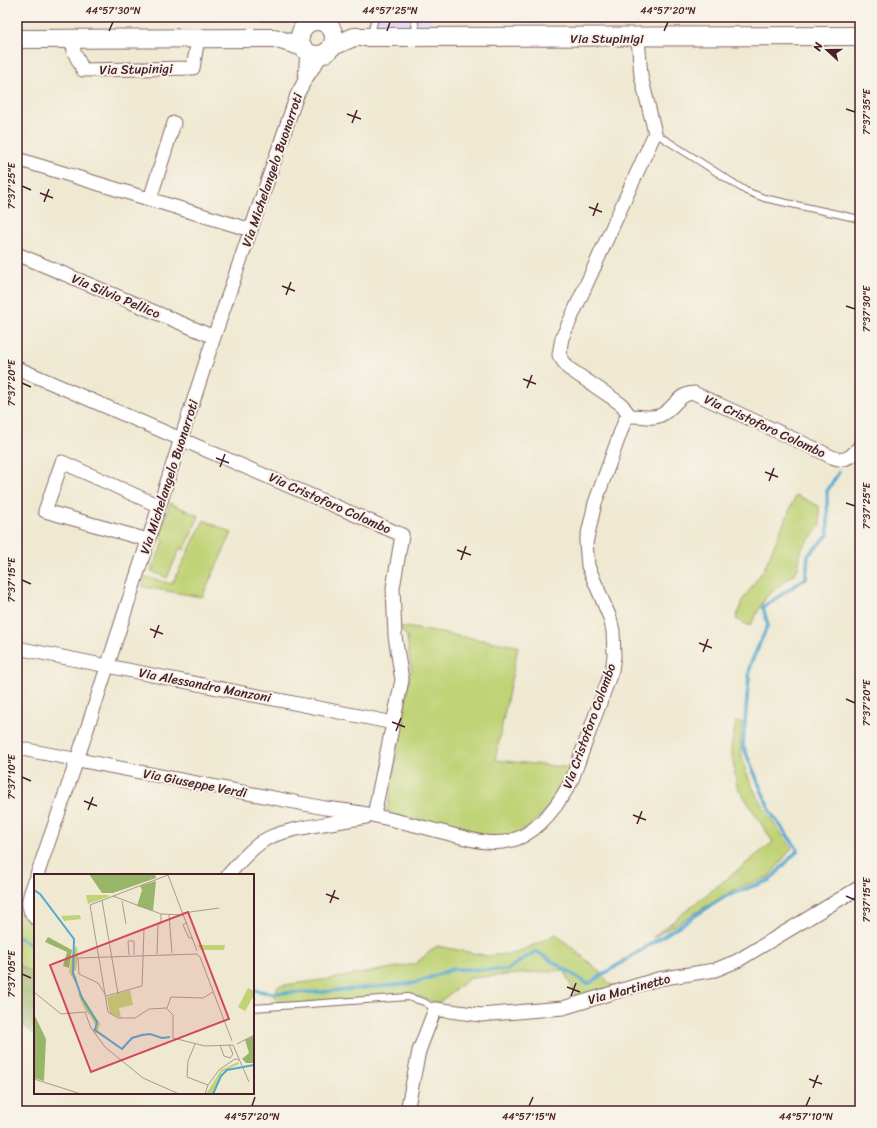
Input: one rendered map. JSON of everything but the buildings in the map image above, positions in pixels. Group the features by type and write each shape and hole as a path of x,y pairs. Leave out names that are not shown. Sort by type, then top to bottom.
{"street":[{"path":"274,38 314,21 320,21 330,26 334,36 316,49"},
{"path":"305,26 301,36 316,49"},
{"name":"Via Stupinigi","path":"330,26 362,37"},
{"name":"Via Stupinigi","path":"316,49 362,37 638,38 860,36"},
{"path":"17,39 73,40 274,38 316,49"},
{"path":"630,416 622,405 568,368 559,355 562,338 655,133 641,76 638,38"},
{"name":"Via Stupinigi","path":"73,40 74,52 83,70 193,68 198,39"},
{"name":"Via Michelangelo Buonarroti","path":"37,874 77,760 214,336 298,95 316,49"},
{"path":"150,199 174,123"},
{"path":"17,159 251,230"},
{"name":"Via Silvio Pellico","path":"17,254 214,336"},
{"name":"Via Cristoforo Colombo","path":"17,368 402,535 393,588 395,636 402,680 374,815 471,839 496,843 510,841 522,836 535,827 550,812 566,792 606,687 614,656 614,644 610,618 590,572 586,543 595,503 622,423 630,416 656,417 670,409 683,395 694,393 820,450 835,459 842,460 849,457 860,446"},
{"path":"148,540 45,511 62,462 159,506"},
{"name":"Via Alessandro Manzoni","path":"17,648 394,723"},
{"name":"Via Giuseppe Verdi","path":"17,748 325,808 374,815"},
{"path":"229,874 247,854 264,840 278,833 374,815"},
{"path":"34,883 28,902 30,912 34,917"},
{"name":"Via Martinetto","path":"435,1009 481,1016 563,1008 658,979 715,970 737,961 860,888"},
{"path":"407,1111 419,1052 435,1009"}],"lane":[{"path":"362,37 375,17"},
{"path":"414,17 418,37"},
{"path":"655,133 746,191 764,198 860,219"},
{"path":"254,1008 408,997 424,1002 435,1009"}],"shaded area":[{"path":"371,17 435,17 427,32 367,30"}],"green space":[{"path":"265,17 299,17 285,23 263,24"},
{"path":"796,495 819,506 820,526 802,548 797,571 766,597 750,626 736,619 742,601 764,569"},
{"path":"170,503 199,516 184,550 180,548 167,578 151,571 164,541 159,537"},
{"path":"204,520 232,533 202,597 143,587 146,577 172,584"},
{"path":"399,626 518,646 495,760 573,768 556,798 533,824 513,836 503,838 489,837 452,830 387,813 411,669 407,637"},
{"path":"736,722 742,722 741,750 748,777 760,802 792,848 769,877 738,888 652,938 773,842 737,786 731,748"},
{"path":"17,911 34,924 34,973 17,964"},
{"path":"556,934 599,971 610,984 629,992 581,1008 564,970 470,978 438,1003 417,996 283,1005 273,997 278,986 336,978 415,964 437,946 488,956 517,953"},
{"path":"17,964 34,973 34,1034 17,1021"}],"waterway":[{"path":"254,990 271,993 322,992 415,983 453,969 507,970 536,951 588,984 726,896 770,880 798,850 771,813 743,746 750,665 768,625 763,607 806,578 808,555 828,535 827,491 839,472"},
{"path":"17,936 34,946"}]}
